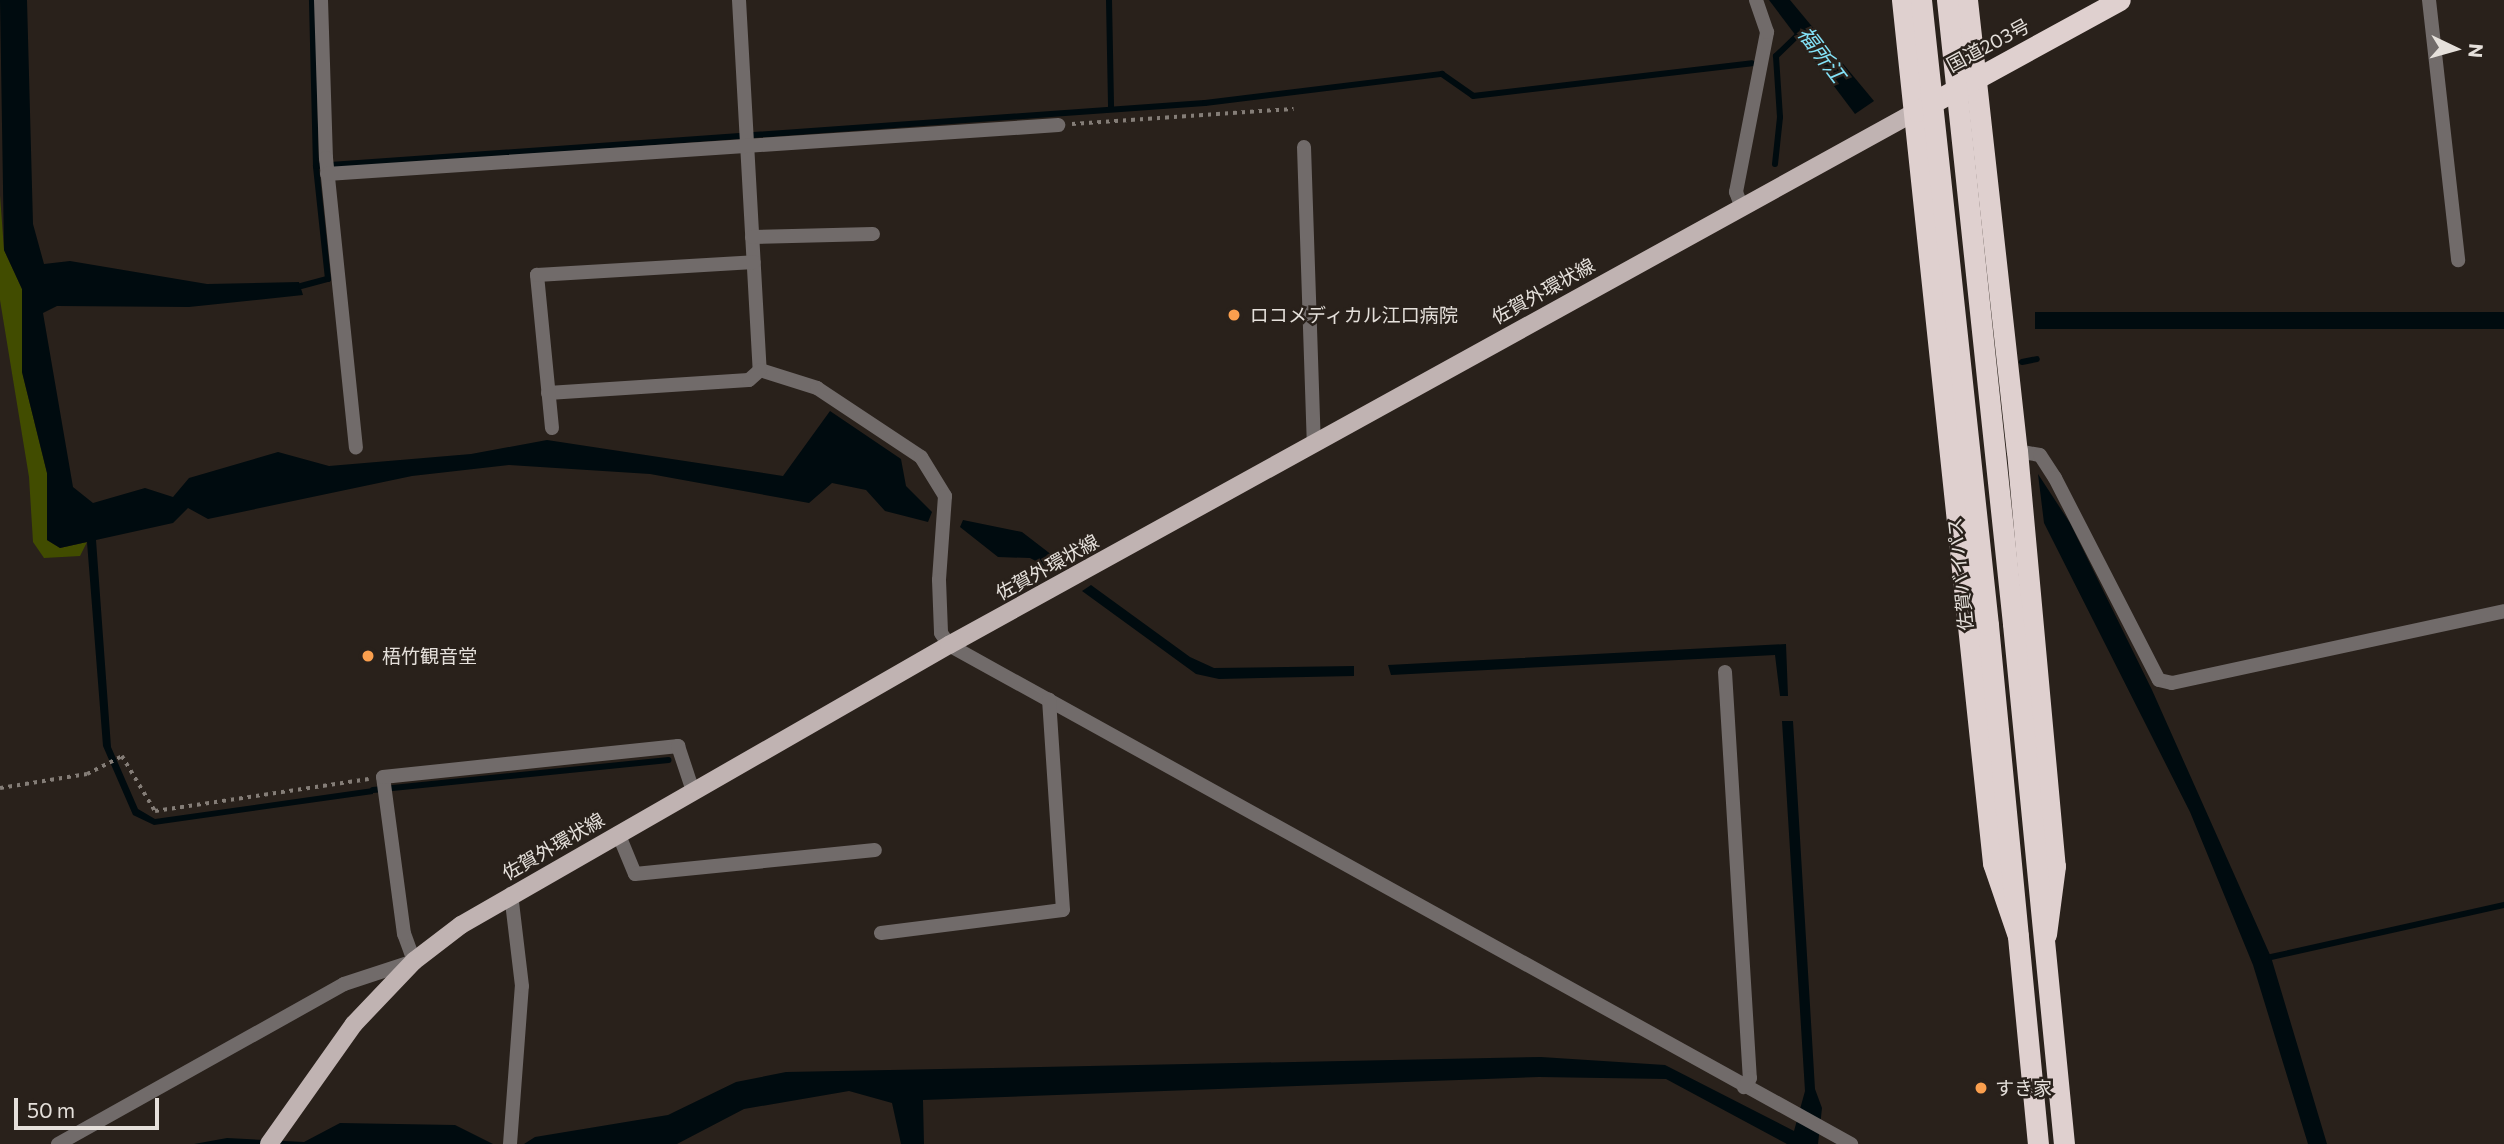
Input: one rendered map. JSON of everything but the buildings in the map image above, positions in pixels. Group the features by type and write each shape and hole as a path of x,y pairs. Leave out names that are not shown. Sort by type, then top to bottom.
{"highway":[{"path":"1902,0 1993,863 2018,936"},
{"name":"佐賀バイパス","path":"1921,0 1988,625 2038,1144"},
{"path":"1947,0 2046,934 2064,1144"},
{"path":"1967,0 2017,451 2055,866 2046,934"},
{"name":"国道203号","path":"1915,112 2120,0"}],"main road":[{"name":"佐賀外環状線","path":"269,1144 354,1024 414,961 511,894 949,645 1741,205 1915,112"}],"street":[{"path":"321,0 327,174 356,447"},
{"path":"739,0 760,370"},
{"path":"1741,205 1736,192 1768,32 1756,0"},
{"path":"2428,0 2458,260"},
{"path":"327,174 747,148 1058,125"},
{"path":"1304,147 1314,443"},
{"path":"752,237 873,234"},
{"path":"552,428 537,275 754,262"},
{"path":"548,393 749,380 760,370"},
{"path":"760,370 817,388 921,457 945,496 940,606 941,632 949,645 1844,1143"},
{"path":"2017,451 2040,455 2055,478 2159,680 2172,683 2504,611"},
{"path":"1725,672 1750,1078 1744,1087"},
{"path":"881,933 1063,910 1049,699"},
{"path":"58,1144 344,984 414,961 404,934 383,777 678,746 693,790"},
{"path":"618,833 635,874 875,850"},
{"path":"510,1141 522,986 511,894"}],"path":[{"path":"1058,125 1293,109"},
{"path":"0,788 86,774 122,756 155,811 383,777"}],"green space":[{"path":"0,195 4,250 22,289 22,372 47,473 47,540 60,548 87,542 80,556 44,558 33,542 29,477 0,300"}],"water":[{"path":"0,0 27,0 33,224 44,264 70,261 207,284 299,282 303,295 189,307 57,306 43,313 73,487 93,503 145,488 173,497 189,478 278,452 329,466 471,454 547,440 783,476 830,411 901,459 906,486 932,512 928,522 885,511 866,490 832,483 809,503 650,474 509,465 412,476 208,519 188,508 173,523 96,540 111,747 138,809 155,819 373,788 373,794 154,825 133,815 103,746 87,542 60,548 47,540 47,473 22,372 22,289 4,250"},
{"name":"福所江","path":"1769,0 1790,0 1874,101 1855,114"},
{"path":"2035,312 2504,312 2504,329 2035,329"},
{"path":"2038,474 2070,523 2152,690 2271,957 2327,1144 2308,1144 2253,965 2190,812 2044,523"},
{"path":"963,520 1022,532 1061,562 1051,569 1030,558 998,557 960,527"},
{"path":"1091,585 1190,657 1214,668 1354,666 1354,676 1219,679 1196,674 1082,591"},
{"path":"1786,644 1788,696 1780,696 1775,655 1391,675 1388,665"},
{"path":"1782,721 1793,721 1815,1089 1822,1108 1818,1144 1787,1144 1666,1079 1539,1077 923,1100 924,1144 901,1144 892,1103 849,1091 744,1109 677,1144 524,1144 535,1137 668,1115 736,1082 786,1072 1541,1057 1665,1065 1794,1131 1805,1091"},
{"path":"340,1123 455,1125 493,1144 194,1144 227,1138 304,1142"}],"waterway":[{"path":"301,286 328,279 316,166 312,0"},
{"path":"1109,0 1111,109"},
{"name":"福所江","path":"1775,164 1780,117 1776,56 1800,33"},
{"path":"316,166 1205,103 1442,74 1473,96 1752,63"},
{"path":"2022,362 2037,359"},
{"path":"373,790 668,760"},
{"path":"2271,957 2504,905"}],"place":[{"name":"ロコメディカル江口病院","path":"1234,315"},
{"name":"梧竹観音堂","path":"368,656"},
{"name":"すき家","path":"1981,1088"}]}
